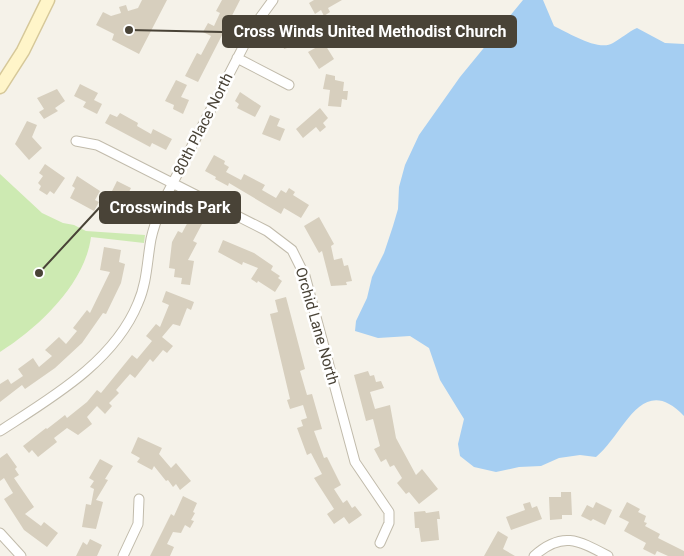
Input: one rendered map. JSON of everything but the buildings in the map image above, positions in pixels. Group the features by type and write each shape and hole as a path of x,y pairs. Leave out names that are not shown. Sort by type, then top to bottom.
{"main road":[{"path":"0,87 24,51 48,0"}],"street":[{"name":"80th Place North","path":"0,431 74,381 113,342 127,322 138,304 144,284 155,222 173,183 254,26 273,0"},
{"path":"237,58 289,85"},
{"name":"Orchid Lane North","path":"76,142 97,145 267,231 287,246 299,262 355,462 389,512 389,523 380,543"},
{"path":"123,556 138,524 139,499"},
{"path":"0,533 21,556"},
{"path":"534,556 545,546 558,540 569,540 583,544 608,556"}],"green space":[{"path":"0,174 42,213 63,223 74,225 86,231 145,235 144,243 91,237 80,271 70,288 58,303 29,331 0,352"}],"water":[{"path":"523,0 543,0 554,26 592,43 607,45 613,43 637,28 665,43 684,44 684,416 669,404 656,400 645,403 634,411 596,457 580,455 559,458 541,466 519,467 496,472 474,467 460,456 458,444 464,419 440,380 429,348 410,336 378,338 355,331 356,321 367,298 372,277 384,253 393,226 398,209 399,187 405,165 419,135 460,77"}],"place":[{"name":"Cross Winds United Methodist Church","path":"129,30"},
{"name":"Crosswinds Park","path":"39,273"}]}
